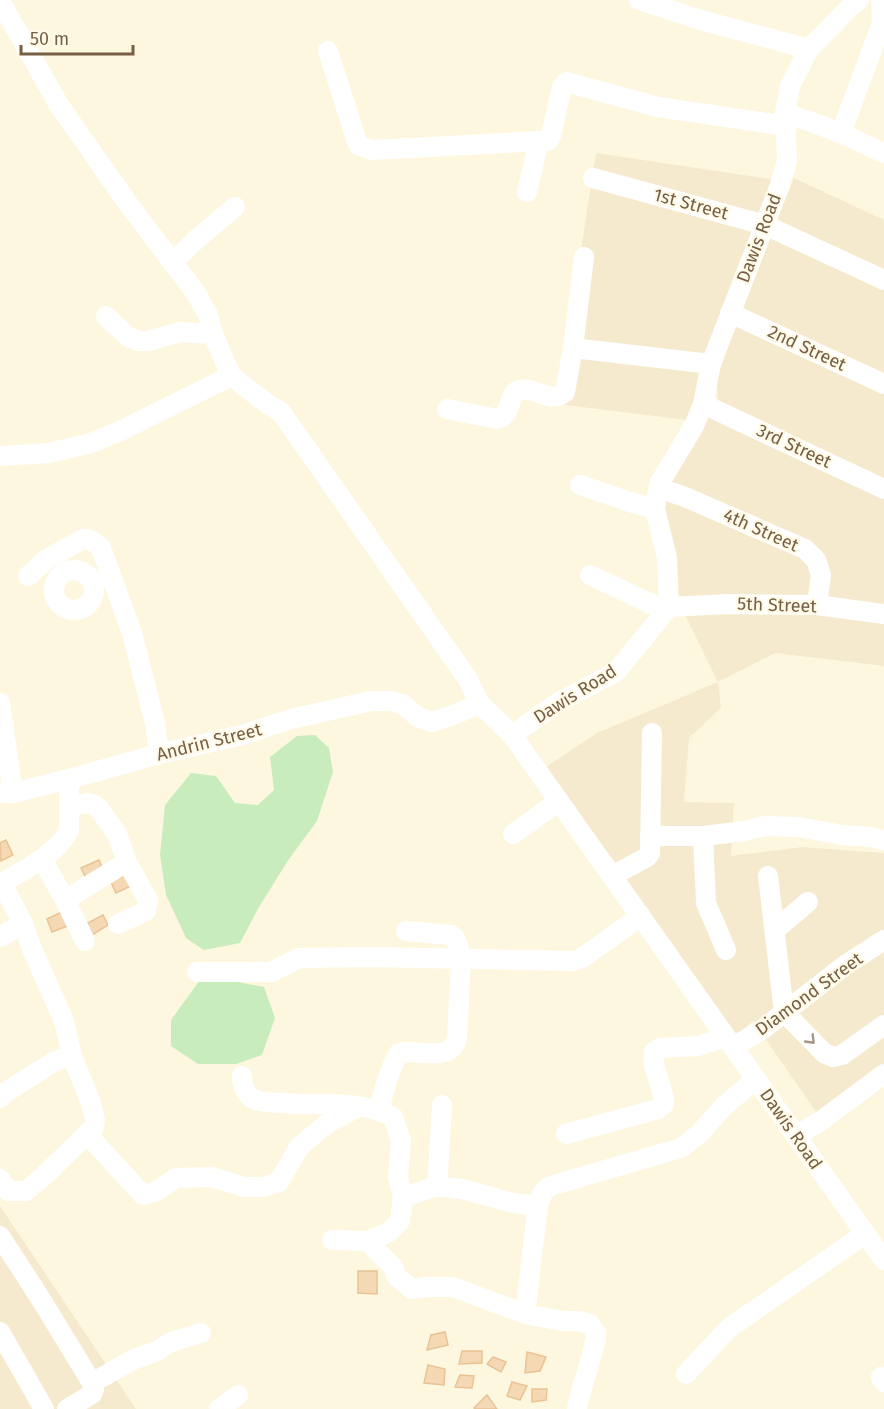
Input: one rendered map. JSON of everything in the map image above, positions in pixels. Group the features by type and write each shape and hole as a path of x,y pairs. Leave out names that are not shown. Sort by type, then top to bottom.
{"street":[{"path":"639,0 704,21 809,49"},
{"name":"Dawis Road","path":"859,0 809,49 790,86 786,120 787,161 780,185 711,364 703,404 694,426 659,488 655,509 667,558 667,609 616,672 559,702 512,735 884,1260"},
{"path":"841,133 882,24 881,0"},
{"path":"0,1 59,105 129,205 196,293 208,315 213,334 231,376 264,402 281,412 467,678 480,704 512,735"},
{"path":"328,51 358,145 371,150 549,140 562,87 566,82 658,107 815,123 884,153"},
{"path":"527,192 541,141"},
{"name":"1st Street","path":"593,178 765,225 884,280"},
{"path":"173,262 235,207"},
{"path":"447,409 497,419 502,418 515,392 519,390 556,398 565,392 573,348 584,256"},
{"name":"2nd Street","path":"730,313 884,384"},
{"path":"106,316 128,337 139,341 148,341 180,332 213,334"},
{"path":"573,348 711,364"},
{"path":"4,450 49,453 91,443 231,376"},
{"name":"3rd Street","path":"703,404 884,489"},
{"path":"580,485 655,509"},
{"name":"4th Street","path":"659,488 685,496 805,549 816,560 821,575 817,605"},
{"path":"28,576 47,559 83,539 94,542 101,548 132,633 155,723 159,754"},
{"path":"590,575 667,609"},
{"path":"93,584 112,580"},
{"name":"5th Street","path":"667,609 728,604 817,605 884,615"},
{"name":"Andrin Street","path":"7,793 242,735 291,719 370,701 391,701 402,704 418,717 432,722 480,704"},
{"path":"0,703 7,793"},
{"path":"612,876 647,857 650,852 652,733"},
{"path":"0,1179 8,1191 26,1191 94,1127 94,1111 72,1056 64,1021 32,950 23,924 1,883 42,859 66,838 69,830 69,779"},
{"path":"513,834 559,801"},
{"path":"70,806 87,803 100,810 117,834 127,862 148,900 146,911 118,924"},
{"path":"650,836 703,836 765,826 798,827 884,840"},
{"path":"703,836 706,903 726,950"},
{"path":"42,859 85,941"},
{"path":"65,900 127,862"},
{"path":"768,876 784,1012 824,1053 833,1057 842,1056 884,1025"},
{"path":"775,930 808,903"},
{"path":"197,972 271,972 299,958 574,961 582,958 641,916"},
{"path":"0,937 23,924"},
{"path":"379,1111 395,1059 399,1053 406,1051 430,1054 450,1050 457,1039 461,959 455,938 451,935 406,931"},
{"name":"Diamond Street","path":"566,1134 658,1109 664,1104 664,1096 653,1060 654,1052 660,1048 730,1042 763,1029 844,966 884,940"},
{"path":"0,1098 55,1061 72,1056"},
{"path":"796,1136 822,1120 884,1074"},
{"path":"242,1076 243,1086 248,1094 258,1101 298,1104 340,1103 379,1111 393,1117 401,1141 398,1177 403,1198 400,1221 388,1232 368,1241 332,1240"},
{"path":"525,1314 538,1205 543,1192 550,1186 681,1148 699,1134 725,1105 756,1079"},
{"path":"437,1186 442,1104"},
{"path":"87,1134 143,1195 155,1192 176,1178 212,1177 244,1187 263,1187 279,1182 299,1147 328,1122 358,1107"},
{"path":"403,1198 437,1186 476,1192 527,1206 538,1205"},
{"path":"686,1374 729,1328 865,1234"},
{"path":"0,1236 92,1383 94,1389 92,1394 67,1409"},
{"path":"368,1241 393,1267 398,1277 412,1289 453,1287 525,1314 590,1324 596,1333 593,1354 577,1408"},
{"path":"0,1332 44,1409"},
{"path":"92,1383 132,1360 157,1351 171,1342 201,1333"},
{"path":"219,1409 238,1395"}],"shaded area":[{"path":"596,153 778,180 695,421 557,404"},
{"path":"794,178 884,220 884,666 775,653 718,682 676,597 661,515 669,479 718,401 716,376 727,336"},
{"path":"718,682 721,708 689,738 684,802 734,803 731,856 802,847 884,853 884,1071 821,1119 753,1021 734,1037 543,769 597,733"},
{"path":"0,1206 136,1409 0,1409"}],"green space":[{"path":"315,735 329,748 333,772 317,821 289,859 240,943 204,950 186,938 166,895 160,855 165,805 191,773 216,776 235,803 258,805 274,790 270,757 297,736"},
{"path":"200,980 238,982 264,987 275,1018 262,1055 236,1064 198,1064 171,1046 171,1020"}],"building":[{"path":"6,840 13,855 1,861 0,843"},
{"path":"99,860 104,873 88,883 81,868"},
{"path":"128,874 133,885 116,893 111,882"},
{"path":"64,911 70,925 52,932 47,919"},
{"path":"103,915 108,925 92,935 86,924"},
{"path":"358,1271 377,1271 377,1294 358,1293"},
{"path":"445,1332 448,1345 427,1350 431,1335"},
{"path":"462,1351 482,1351 482,1363 459,1364"},
{"path":"527,1352 546,1357 540,1371 525,1373"},
{"path":"493,1357 506,1362 501,1372 487,1364"},
{"path":"428,1365 445,1369 444,1385 424,1383"},
{"path":"460,1375 474,1376 472,1388 455,1387"},
{"path":"512,1382 527,1386 520,1400 507,1396"},
{"path":"532,1389 547,1389 546,1400 532,1402"},
{"path":"487,1395 497,1409 475,1409 474,1408"}]}
